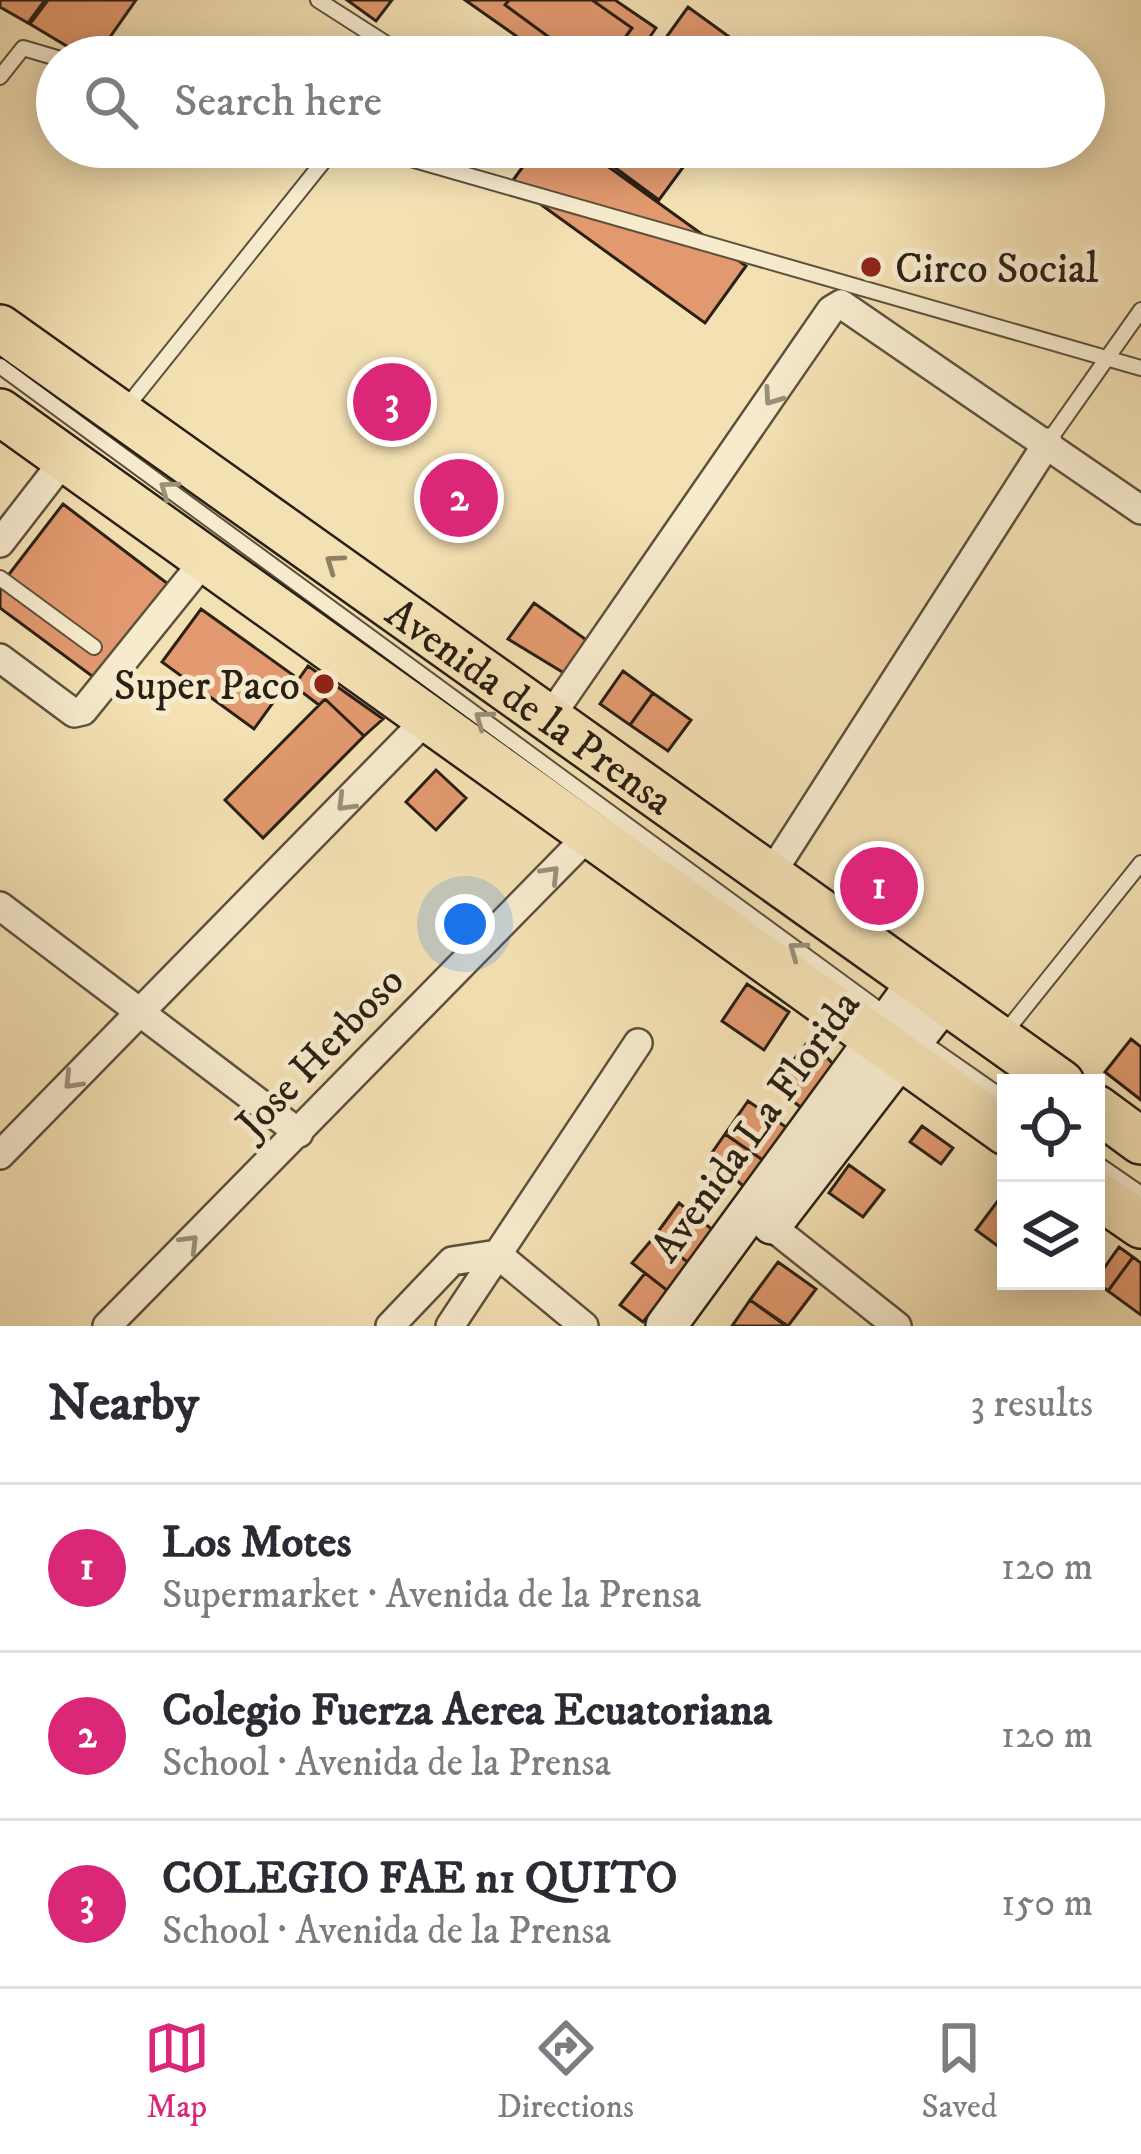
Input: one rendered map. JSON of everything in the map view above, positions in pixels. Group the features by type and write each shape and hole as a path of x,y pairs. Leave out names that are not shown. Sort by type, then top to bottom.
{"main road":[{"name":"Avenida de la Prensa","path":"0,328 1049,1074"},
{"name":"Avenida de la Prensa","path":"0,412 590,834 896,1040 997,1124"},
{"name":"Avenida La Florida","path":"699,1326 932,990"},
{"name":"Avenida La Florida","path":"666,1326 896,1040"},
{"path":"1105,1115 1141,1141"},
{"path":"1105,1200 1141,1225"}],"street":[{"path":"550,717 841,304 1141,510"},
{"path":"771,874 1048,442"},
{"path":"0,544 64,459"},
{"path":"0,658 74,712 83,711 204,561"},
{"path":"0,1155 427,719"},
{"name":"Jose Herboso","path":"107,1326 590,834"},
{"path":"0,906 299,1132"},
{"path":"450,1326 638,1043"},
{"path":"771,1226 897,1326"},
{"path":"390,1326 452,1261 497,1254 584,1326"}],"lane":[{"path":"318,0 374,36"},
{"path":"0,77 23,48 36,52"},
{"path":"121,414 318,168"},
{"path":"441,168 1141,368"},
{"path":"1048,442 1141,310"},
{"path":"0,366 896,1040 997,1095"},
{"path":"0,578 94,646"},
{"path":"1000,1039 1141,862"},
{"path":"1105,1169 1141,1194"}],"building":[{"path":"0,0 45,0 28,23 0,7"},
{"path":"48,0 136,0 111,36 50,36 30,24"},
{"path":"347,0 392,0 376,21"},
{"path":"465,0 615,0 656,28 650,36 516,36"},
{"path":"509,0 592,0 632,28 626,36 547,36 505,5"},
{"path":"688,7 728,36 667,36"},
{"path":"522,168 610,168 746,266 705,323 511,183"},
{"path":"616,168 683,168 659,200"},
{"path":"63,504 172,587 96,679 0,608 0,586"},
{"path":"534,603 588,641 564,673 508,639"},
{"path":"201,609 293,675 254,729 162,662"},
{"path":"308,666 383,719 364,736 325,699 319,705 294,686"},
{"path":"623,671 653,693 630,725 600,704"},
{"path":"653,693 691,720 668,751 630,725"},
{"path":"325,699 364,736 263,838 225,800"},
{"path":"436,770 466,798 436,830 406,802"},
{"path":"864,852 881,865 859,895 842,883"},
{"path":"881,865 898,876 876,907 859,895"},
{"path":"747,984 789,1012 764,1050 722,1021"},
{"path":"810,1039 833,1064 803,1109 773,1086"},
{"path":"1131,1039 1141,1047 1141,1100 1105,1072"},
{"path":"748,1101 790,1130 767,1163 725,1134"},
{"path":"922,1126 953,1148 941,1164 910,1142"},
{"path":"725,1134 767,1163 748,1190 709,1157"},
{"path":"849,1165 884,1190 863,1217 829,1193"},
{"path":"997,1202 997,1245 976,1230"},
{"path":"679,1203 714,1231 689,1263 654,1237"},
{"path":"654,1237 689,1263 668,1291 632,1263"},
{"path":"1119,1247 1133,1257 1108,1291 1105,1267"},
{"path":"1133,1257 1141,1263 1141,1315 1108,1291"},
{"path":"778,1262 816,1289 788,1326 750,1300"},
{"path":"645,1273 668,1291 643,1322 620,1305"},
{"path":"750,1300 786,1326 732,1326"}],"place":[{"name":"Circo Social","path":"871,267"},
{"name":"COLEGIO FAE n1 QUITO","path":"392,402"},
{"name":"Colegio Fuerza Aerea Ecuatoriana","path":"459,498"},
{"name":"Super Paco","path":"324,684"},
{"name":"Los Motes","path":"879,886"}]}
